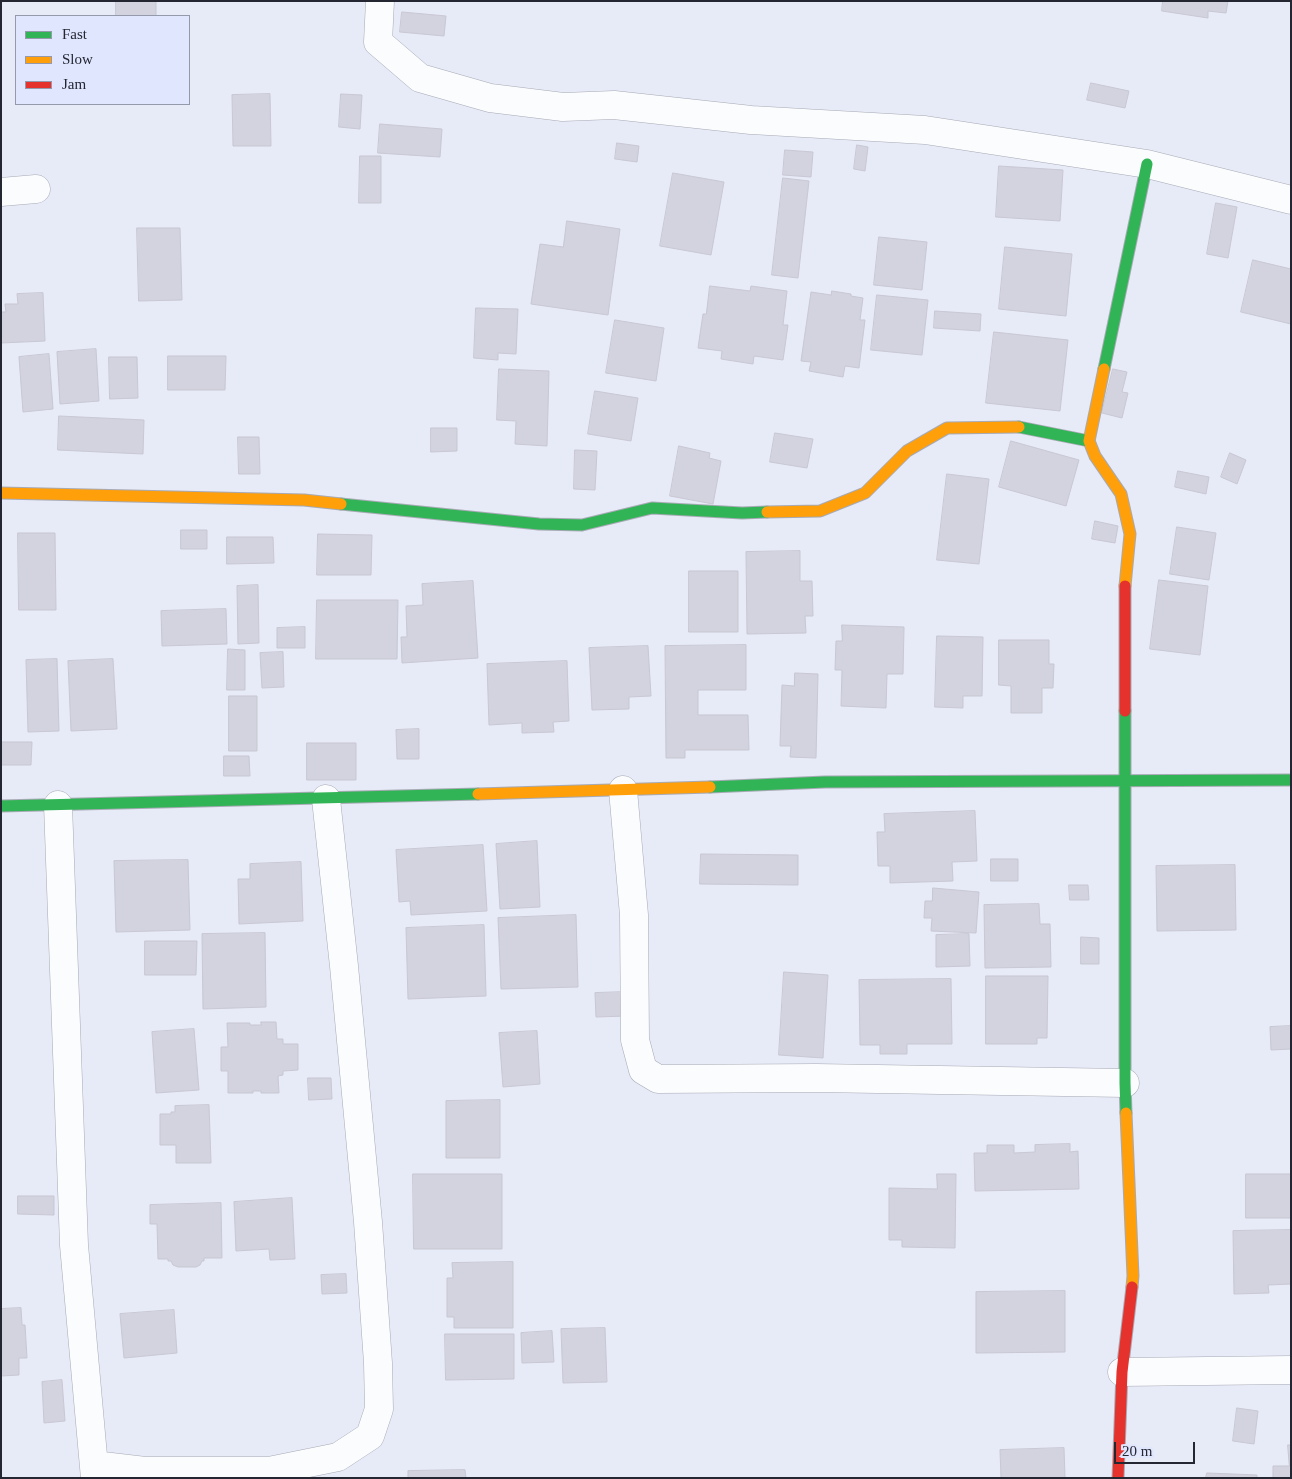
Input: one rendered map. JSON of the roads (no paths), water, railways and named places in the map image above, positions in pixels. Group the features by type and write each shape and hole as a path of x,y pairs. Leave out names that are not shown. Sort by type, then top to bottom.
{"street":[{"path":"380,1 378,42 420,78 490,98 563,107 614,106 751,120 925,130 1147,164 1291,200"},
{"path":"1118,1478 1122,1372 1133,1276 1125,1083 1125,586 1130,534 1121,494 1095,456 1090,441 1147,164"},
{"path":"1,192 36,189"},
{"path":"1,494 304,500 539,524 582,525 652,508 742,513 820,511 865,493 907,451 947,428 1018,428 1090,441"},
{"path":"1,806 326,799 825,782 1291,780"},
{"path":"623,790 634,915 635,1040 643,1070 658,1079 816,1078 1125,1083"},
{"path":"58,805 74,1245 95,1471 268,1471 338,1457 370,1436 379,1409 377,1344 368,1222 326,799"},
{"path":"1122,1372 1291,1370"}]}
